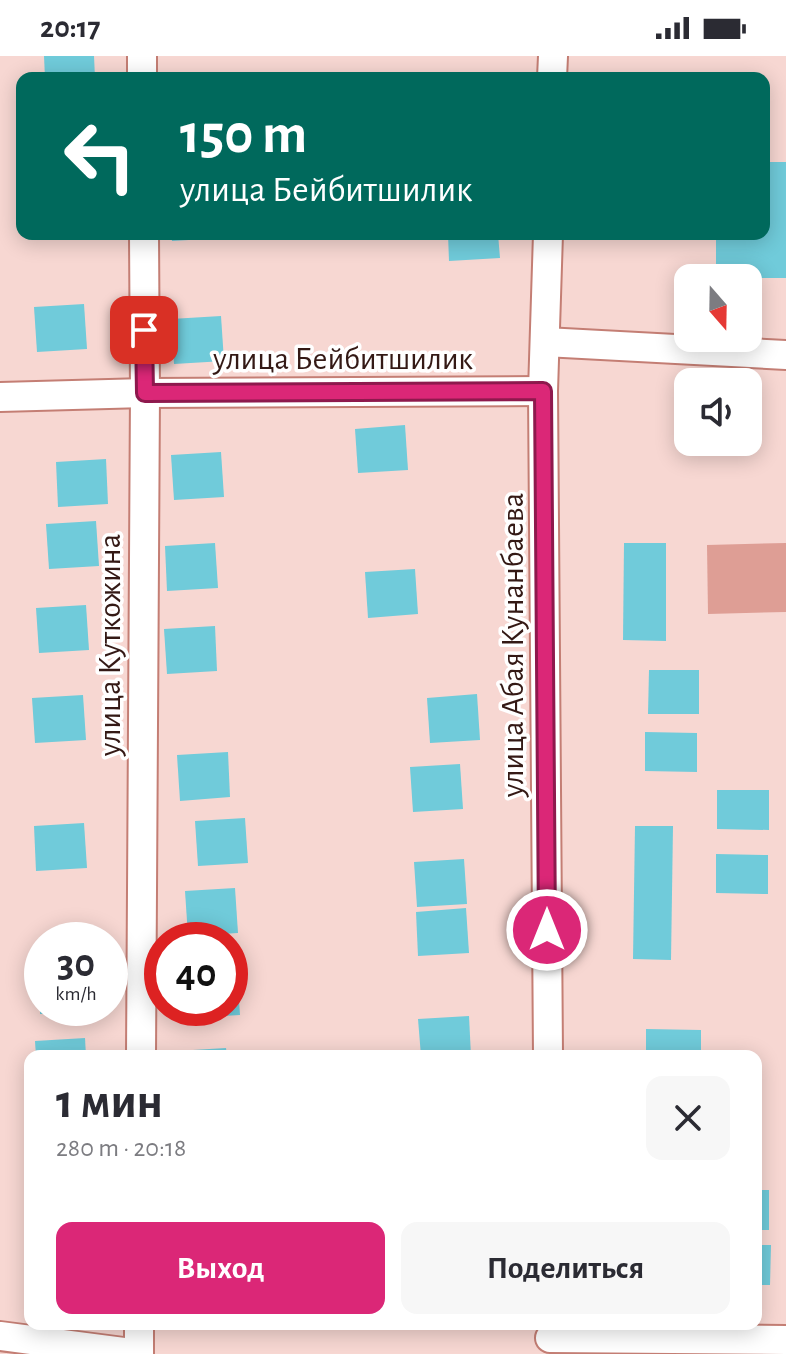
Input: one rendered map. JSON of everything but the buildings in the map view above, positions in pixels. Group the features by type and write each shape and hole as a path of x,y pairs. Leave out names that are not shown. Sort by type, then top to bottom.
{"street":[{"name":"улица Куткожина","path":"141,1050 144,240"},
{"name":"улица Абая Кунанбаева","path":"548,240 543,391 548,1050"},
{"path":"545,342 786,355"},
{"name":"улица Бейбитшилик","path":"0,397 543,391"},
{"path":"0,1336 139,1354 139,1330"},
{"path":"550,1339 786,1340"}],"shaded area":[{"path":"786,543 786,612 708,614 707,545"}],"route":[{"path":"144,330 145,393 543,391 547,930"}]}
